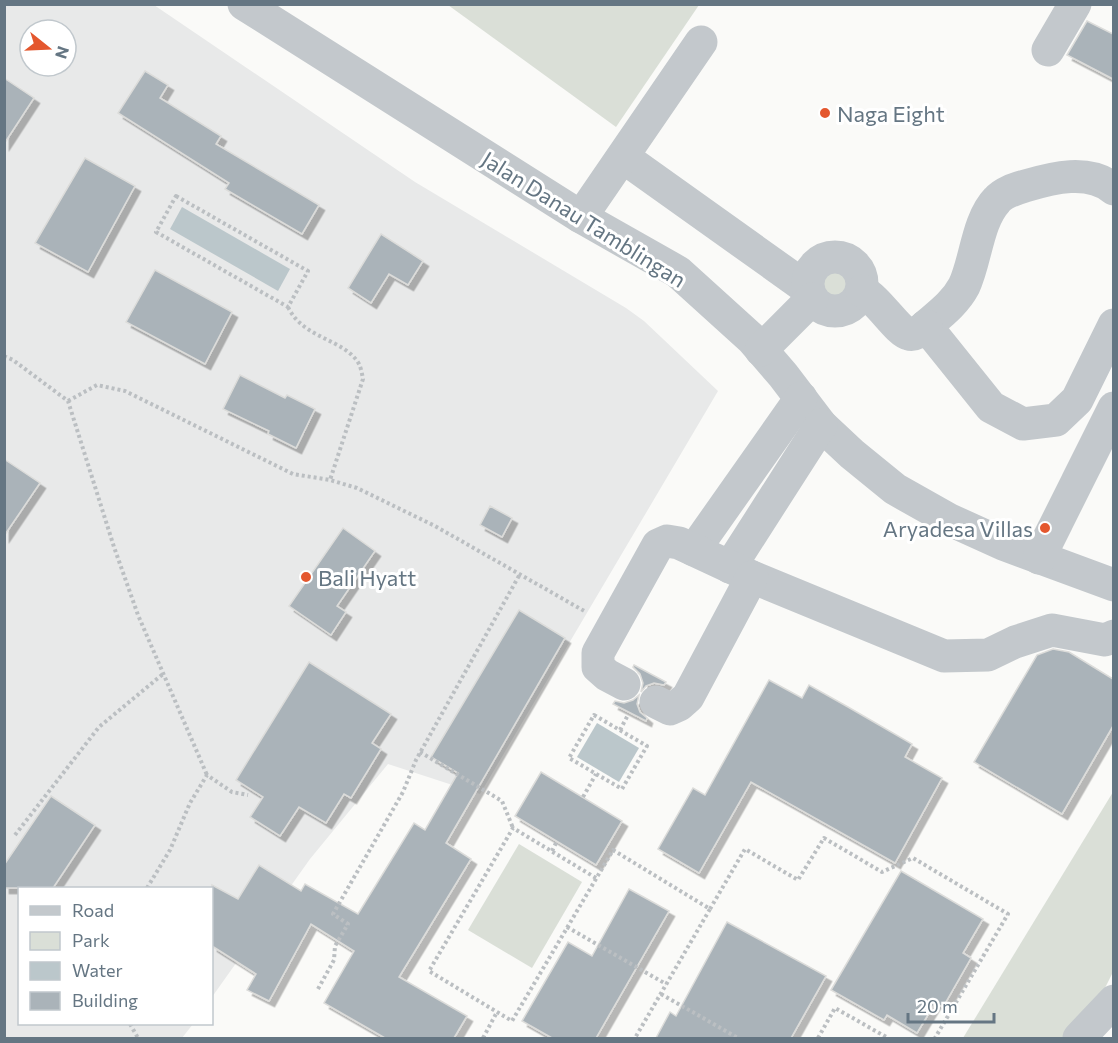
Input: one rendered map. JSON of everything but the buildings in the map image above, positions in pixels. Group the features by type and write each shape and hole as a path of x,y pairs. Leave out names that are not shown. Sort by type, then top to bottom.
{"street":[{"name":"Jalan Danau Tamblingan","path":"244,4 581,218 678,272 761,350 821,425 852,454 896,489 950,520 1003,544 1113,585"},
{"path":"1048,50 1075,4"},
{"path":"581,218 701,42"},
{"path":"624,157 810,294 819,307 840,312 850,308 858,300 862,291 859,270 842,257 831,257 820,261 808,278 810,294 761,350"},
{"path":"862,291 872,296 902,331 909,334 917,333 960,293 970,270 986,217 996,201 1009,191 1053,178 1084,177 1108,184 1113,189"},
{"path":"926,326 991,407 1023,424 1056,420 1077,400 1113,325"},
{"path":"694,550 801,398"},
{"path":"1039,558 1113,408"},
{"path":"821,425 741,572 688,697 670,709 636,700 598,667 598,653 658,545 667,541 679,543 741,572 944,656 988,656 1015,642 1052,630 1105,640 1113,636"},
{"path":"1079,1038 1113,1001"}],"path":[{"path":"288,307 308,271 176,196 156,232 288,307 292,316 304,328 345,351 359,364 363,379 330,480"},
{"path":"4,357 13,360 68,401 114,547 163,674 207,775 232,792 248,795"},
{"path":"68,401 97,385 124,391 293,474 330,480 357,488 435,526 612,627"},
{"path":"318,988 334,960 335,946 348,924 333,914 403,792 420,752 520,574"},
{"path":"15,835 99,727 163,674"},
{"path":"620,730 636,700"},
{"path":"594,715 620,730 647,746 622,789 569,758 594,715"},
{"path":"420,752 502,801 513,828 596,878"},
{"path":"583,797 596,774"},
{"path":"148,887 170,850 190,802 207,775"},
{"path":"513,828 429,971 512,1021 613,850 710,909"},
{"path":"635,1038 745,849 798,880 824,838 882,872 913,858 1008,914 935,1038"},
{"path":"552,851 557,841"},
{"path":"567,927 666,984"},
{"path":"661,994 738,1038"},
{"path":"818,1038 835,1008 888,1038"},
{"path":"483,1038 497,1012"}],"shaded area":[{"name":"Bali Hyatt","path":"5,5 154,5 415,182 626,308 644,321 718,391 480,794 388,764 310,859 213,996 213,887 18,887 18,1025 192,1025 182,1038 5,1038"}],"green space":[{"path":"448,5 699,5 616,127"},
{"path":"836,267 848,272 853,284 848,296 836,301 824,296 819,284 824,272"},
{"path":"1113,792 1113,972 1103,992 1064,1038 963,1038"},
{"path":"519,844 582,882 532,968 468,930"}],"water":[{"path":"182,207 290,269 278,291 170,229"},
{"path":"597,723 639,748 619,782 577,757"}],"place":[{"name":"Naga Eight","path":"825,113"},
{"name":"Aryadesa Villas","path":"1045,528"},
{"name":"Bali Hyatt","path":"306,577"}]}
